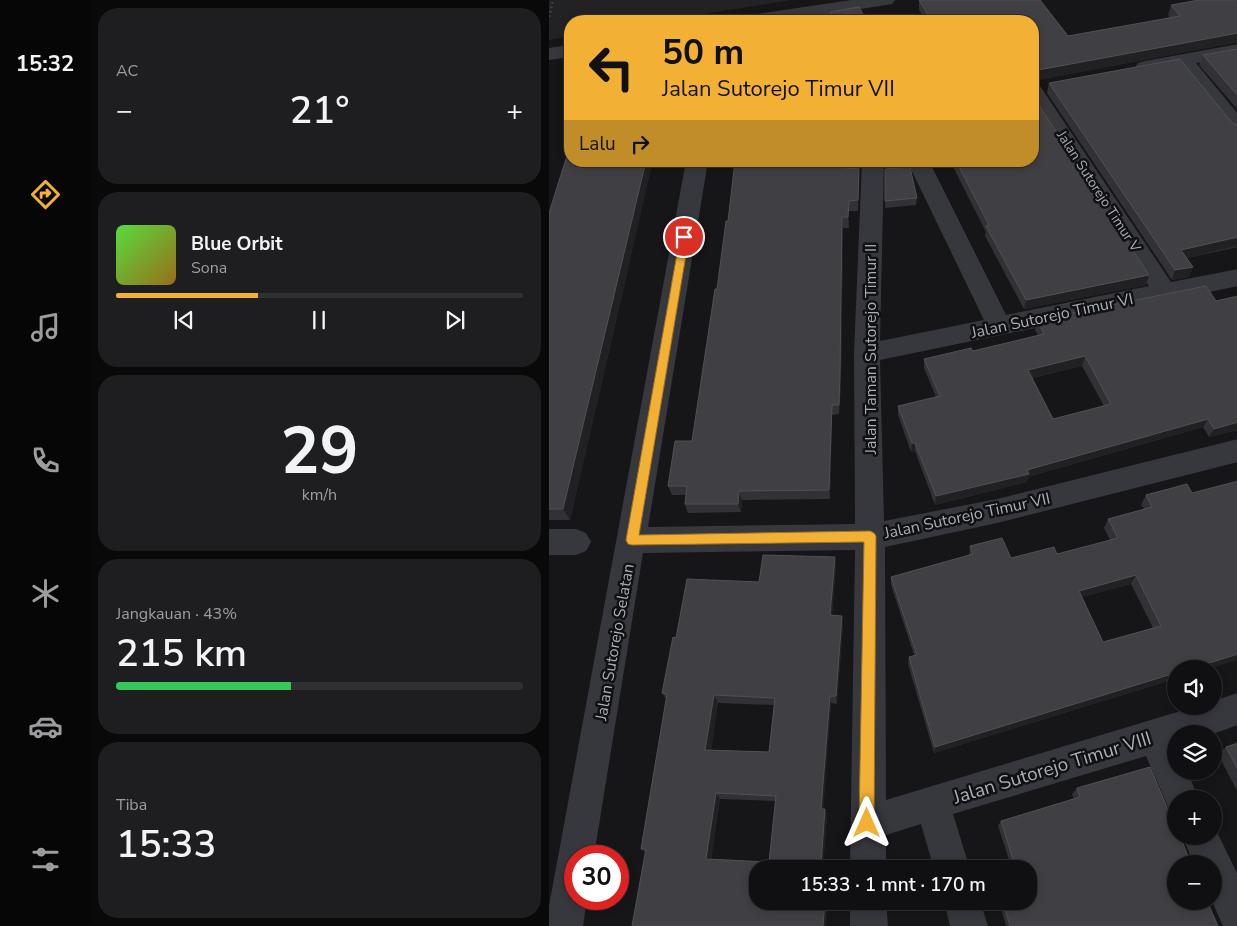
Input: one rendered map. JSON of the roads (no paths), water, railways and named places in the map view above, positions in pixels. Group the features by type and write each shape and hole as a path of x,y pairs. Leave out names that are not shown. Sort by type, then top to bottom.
{"street":[{"path":"789,15 886,0"},
{"path":"1127,71 1237,50"},
{"path":"549,54 564,52"},
{"path":"1183,60 1237,128"},
{"name":"Jalan Sutorejo Timur V","path":"1039,87 1165,292"},
{"name":"Jalan Sutorejo Selatan","path":"578,845 696,167"},
{"name":"Jalan Taman Sutorejo Timur II","path":"868,860 870,536 867,353 873,167"},
{"path":"921,167 999,325"},
{"name":"Jalan Sutorejo Timur VI","path":"867,353 1237,277"},
{"name":"Jalan Sutorejo Timur VII","path":"632,540 870,536 997,511 1237,450"},
{"name":"Jalan Sutorejo Timur VIII","path":"867,823 1153,737 1237,709"},
{"path":"1153,737 1178,790"},
{"path":"931,803 949,860"},
{"path":"1222,884 1237,917"},
{"path":"564,926 567,910"},
{"path":"868,910 869,926"},
{"path":"965,910 969,926"}]}
